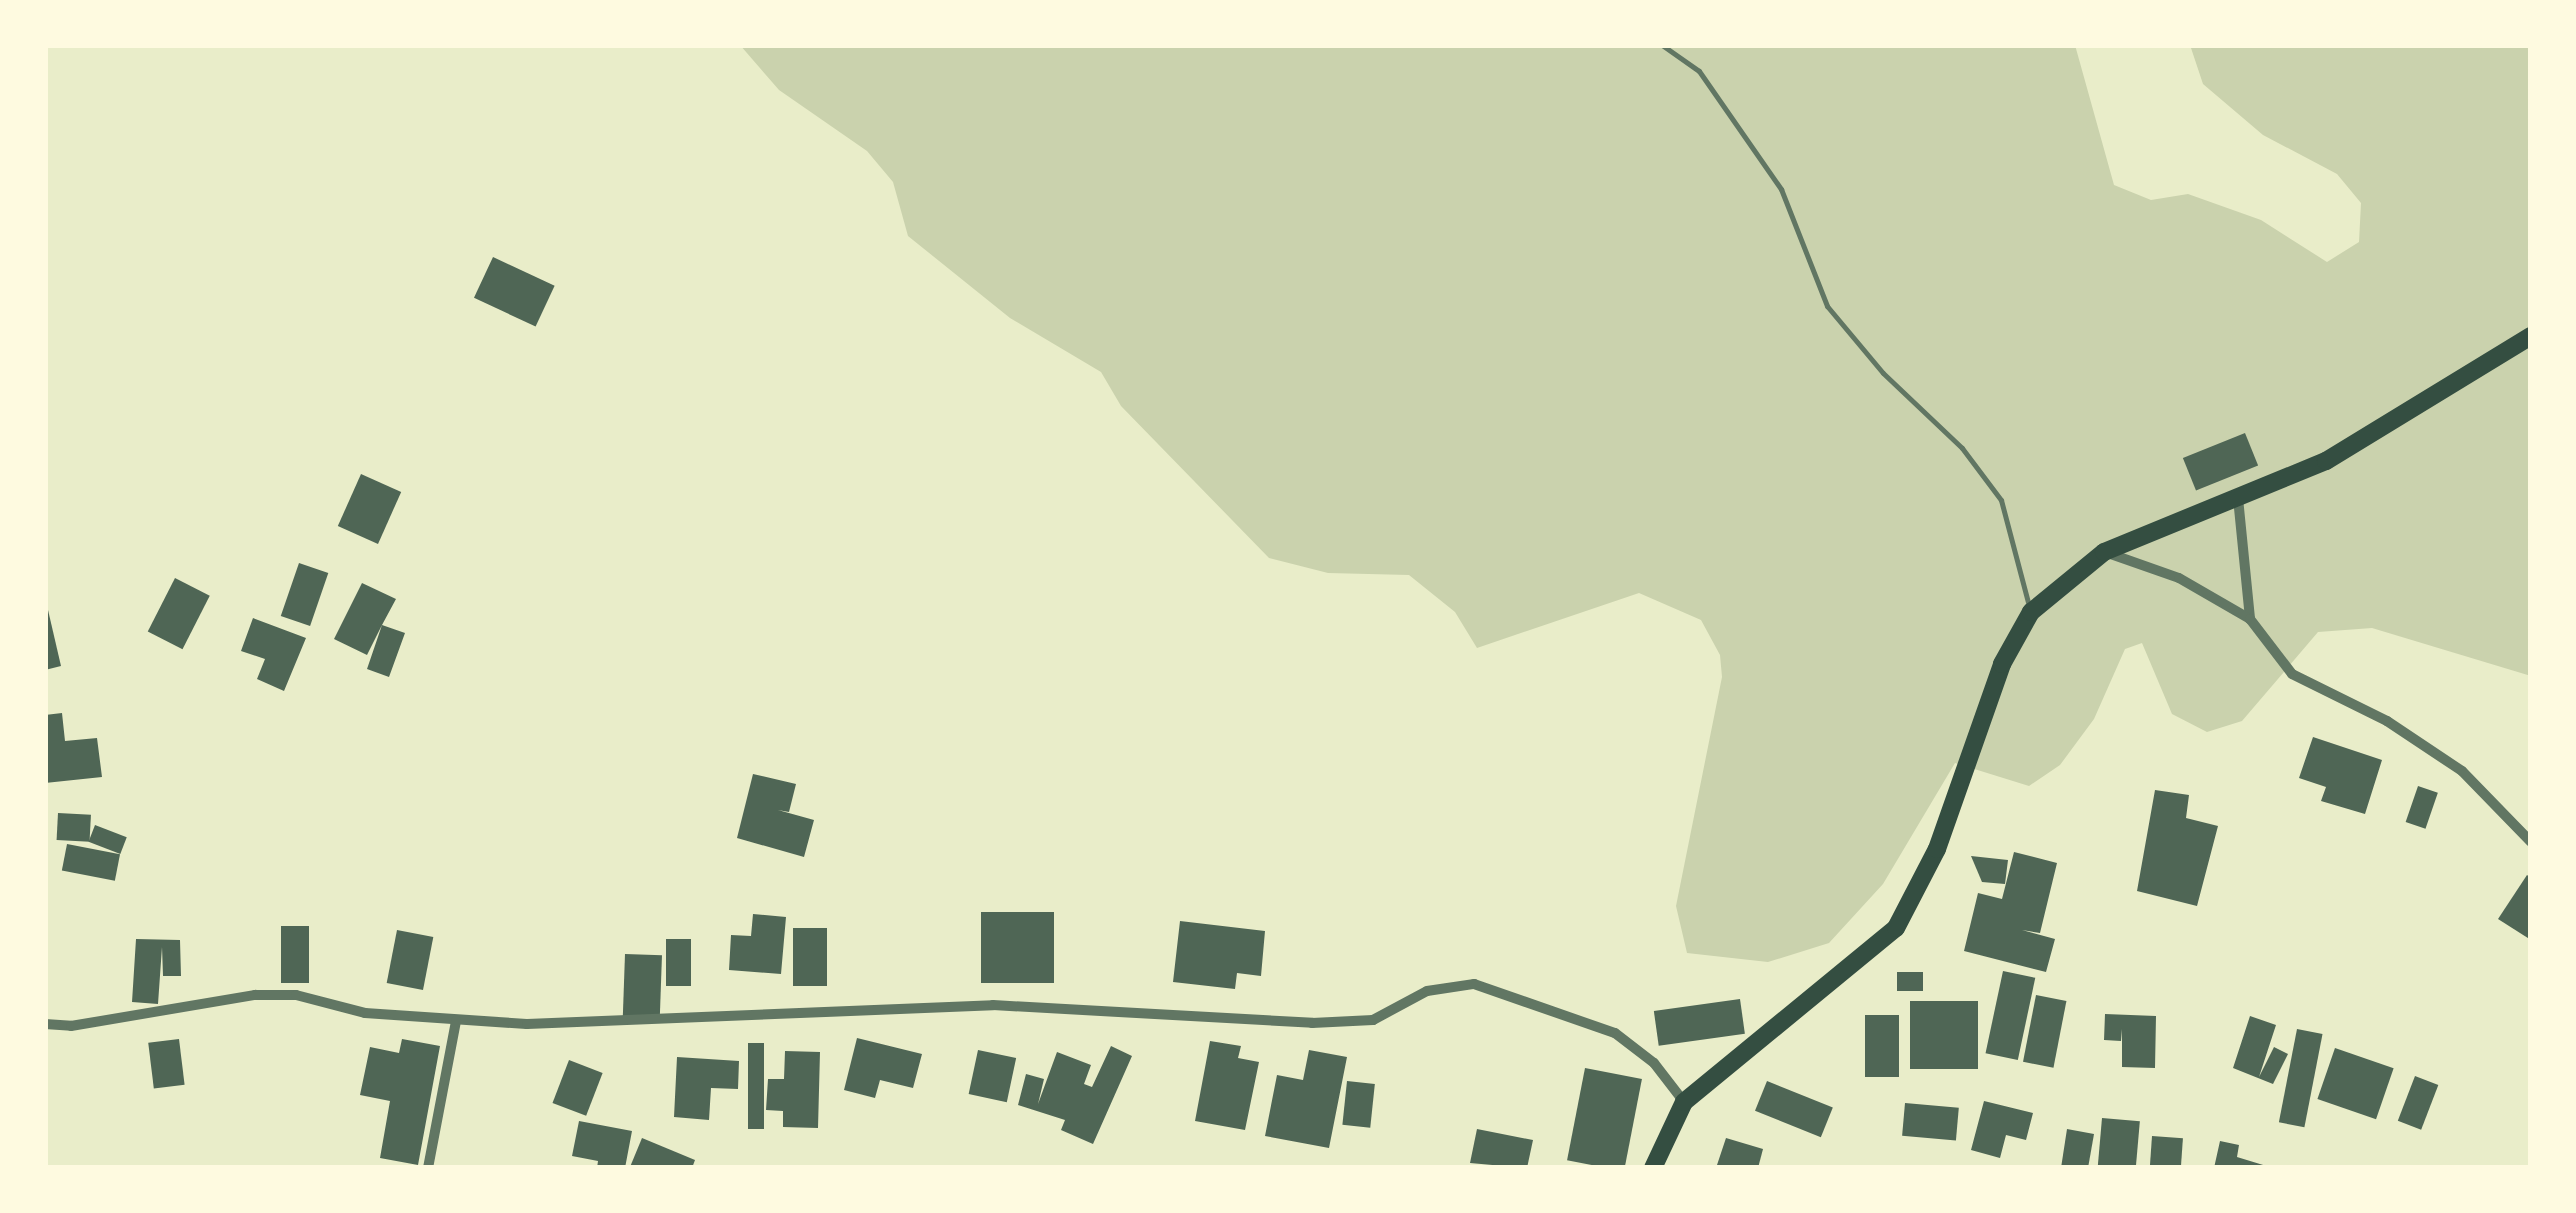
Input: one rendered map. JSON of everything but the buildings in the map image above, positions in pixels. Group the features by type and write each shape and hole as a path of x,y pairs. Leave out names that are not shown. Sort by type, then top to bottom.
{"highway":[{"path":"1653,1168 1684,1102 1896,928 1937,849 2002,664 2031,612 2104,552 2326,461 2531,336"}],"street":[{"path":"2238,498 2250,619"},
{"path":"2104,552 2180,578 2250,619 2292,674 2387,721 2462,771 2531,842"},
{"path":"45,1024 70,1026 255,995 296,995 365,1013 456,1021 706,1020 993,1005 1312,1023 1373,1020 1428,991 1474,984 1615,1033 1654,1063 1684,1102"},
{"path":"428,1168 456,1021"}],"lane":[{"path":"1662,45 1699,71 1781,188 1827,306 1883,372 1962,448 2001,500 2031,612"}],"green space":[{"path":"740,45 2075,45 2114,185 2151,200 2188,194 2261,220 2327,262 2359,242 2361,203 2337,174 2263,135 2203,84 2190,45 2531,45 2531,676 2372,628 2318,632 2242,721 2207,732 2172,714 2142,643 2125,649 2094,719 2060,765 2029,786 1955,763 1883,884 1829,943 1768,962 1687,953 1676,906 1722,677 1720,655 1701,620 1639,593 1477,648 1455,612 1409,575 1328,573 1269,558 1121,406 1101,372 1010,318 908,236 893,182 867,151 779,90"}]}
